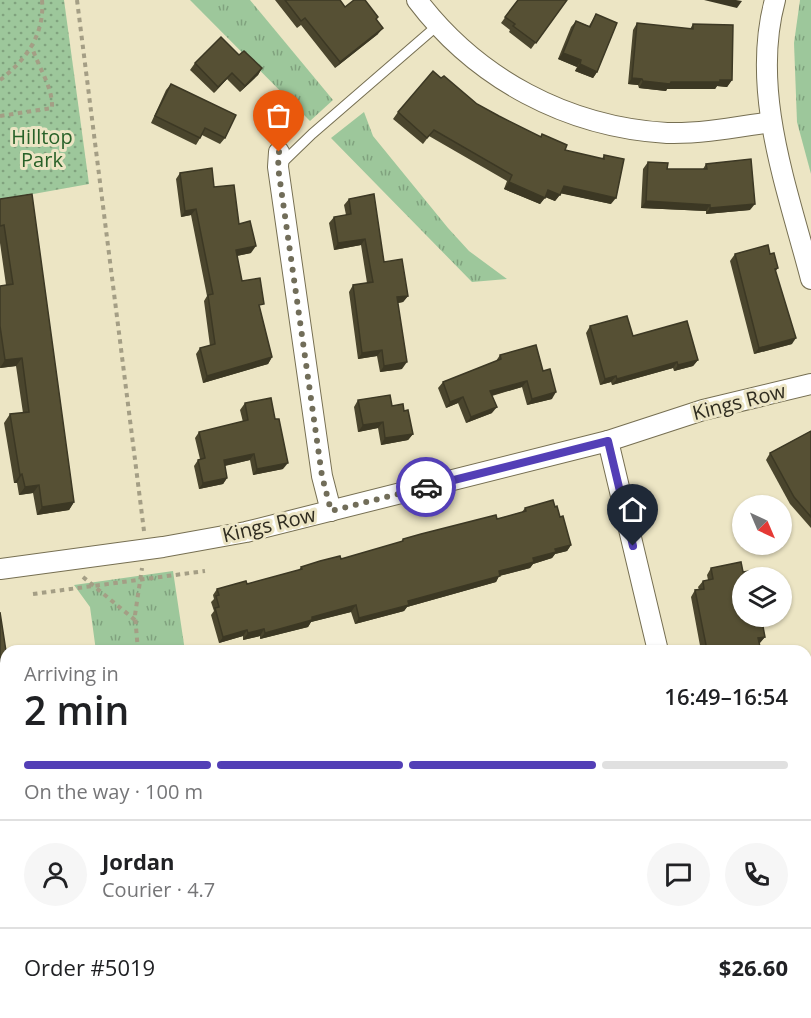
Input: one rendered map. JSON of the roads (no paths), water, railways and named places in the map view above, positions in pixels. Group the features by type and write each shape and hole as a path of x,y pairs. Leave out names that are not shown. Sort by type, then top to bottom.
{"street":[{"path":"417,0 438,25 474,60 510,85 549,106 588,120 627,129 668,133 706,132 771,122"},
{"path":"775,0 768,50 771,122 811,279"},
{"path":"279,160 322,476 331,511"},
{"name":"Kings Row","path":"0,570 145,550 246,532 608,441 703,410 811,384"},
{"path":"608,441 657,645"}],"lane":[{"path":"279,160 438,25"}],"park label":[{"name":"Hilltop Park","path":"42,148"}]}
